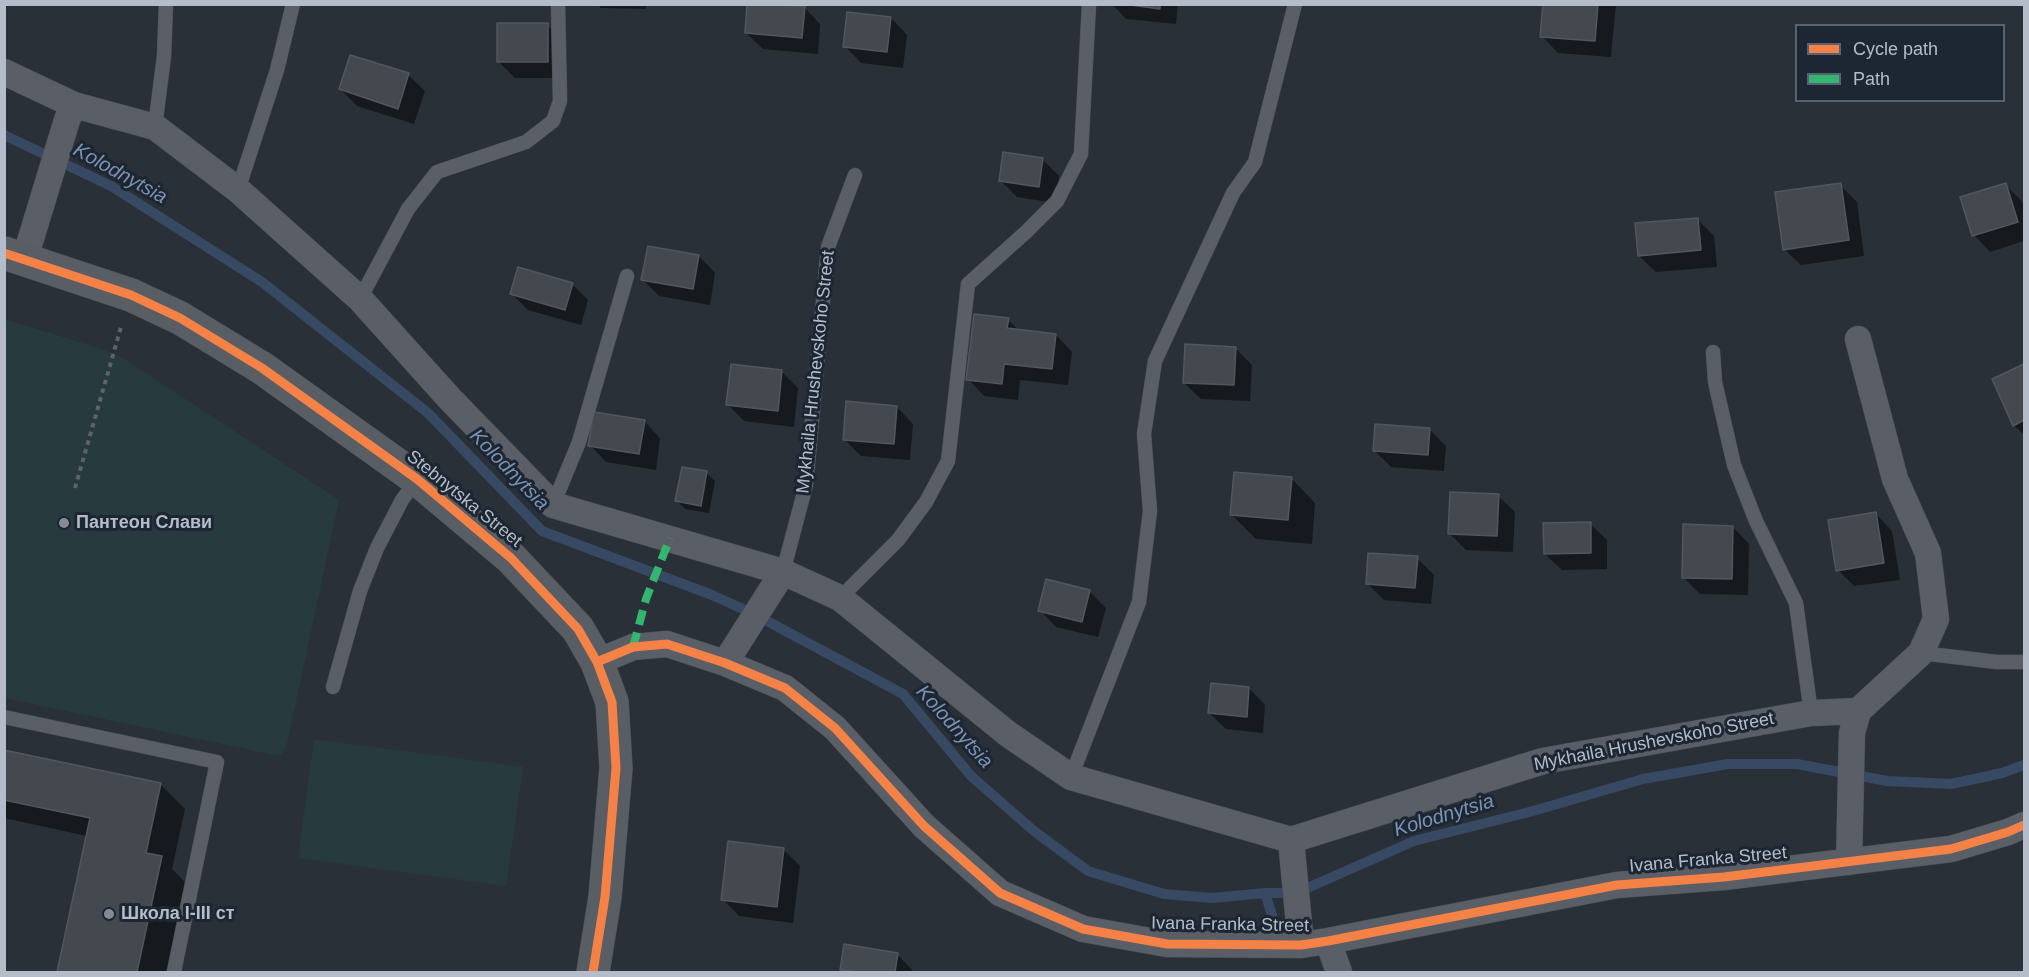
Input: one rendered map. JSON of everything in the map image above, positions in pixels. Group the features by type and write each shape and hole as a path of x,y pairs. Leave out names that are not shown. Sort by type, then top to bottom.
{"street":[{"path":"4,72 70,113 155,127 238,190 360,299 450,399 554,505 783,572 840,598 1008,734 1071,777 1291,840 1301,945"},
{"path":"14,256 52,171 70,113"},
{"name":"Stebnytska Street","path":"14,256 131,295 180,318 262,368 417,479 511,558 578,628 597,662 612,702 616,768 605,897 593,972"},
{"path":"1849,862 1855,722 1921,653 1936,619 1928,553 1895,479 1858,339"},
{"path":"725,663 783,572"},
{"name":"Ivana Franka Street","path":"597,662 633,647 667,644 725,663 785,688 835,728 924,826 1000,893 1083,929 1167,944 1301,945 1617,885 1724,878 1951,849 2025,825"},
{"name":"Mykhaila Hrushevskoho Street","path":"1291,840 1543,761 1811,713 1855,722"},
{"name":"Ivana Franka Street","path":"1328,941 1339,972"}],"lane":[{"path":"155,127 164,56 166,4"},
{"path":"238,190 277,70 293,4"},
{"path":"360,299 408,209 437,172 526,142 553,121 560,101 558,4"},
{"path":"840,598 898,540 926,502 948,462 968,284 1057,201 1081,154 1089,4"},
{"path":"1071,777 1139,602 1150,511 1144,434 1155,361 1233,193 1255,162 1295,4"},
{"name":"Mykhaila Hrushevskoho Street","path":"783,572 806,485 828,248 855,175"},
{"path":"554,505 579,442 627,276"},
{"path":"1713,352 1715,382 1734,465 1756,521 1796,603 1811,713"},
{"path":"333,687 360,591 377,548 402,500 417,479"},
{"path":"1921,653 1997,662 2025,662"},
{"path":"4,717 217,762 174,972"}],"path":[{"path":"75,488 131,295"}],"green space":[{"path":"4,319 99,348 123,358 339,500 286,749 279,756 5,698"},
{"path":"314,739 523,767 506,886 298,858"}],"building":[{"path":"747,4 805,6 802,38 745,33"},
{"path":"1123,4 1160,4 1160,9"},
{"path":"1543,4 1598,4 1595,41 1540,37"},
{"path":"847,12 891,17 887,52 843,47"},
{"path":"497,23 548,23 548,62 497,62"},
{"path":"350,55 409,73 398,109 339,89"},
{"path":"1003,152 1043,158 1039,187 999,181"},
{"path":"1841,183 1849,240 1783,250 1775,192"},
{"path":"2006,183 2018,222 1972,236 1960,197"},
{"path":"1698,218 1701,250 1638,256 1635,223"},
{"path":"648,246 699,255 693,289 641,280"},
{"path":"518,267 573,283 565,310 510,294"},
{"path":"974,314 1009,318 1007,328 1056,334 1052,369 1004,364 1002,384 966,380"},
{"path":"1185,344 1236,347 1234,385 1183,383"},
{"path":"731,364 782,370 778,411 726,405"},
{"path":"2024,364 2024,420 2013,426 1992,379"},
{"path":"846,401 897,406 894,444 843,440"},
{"path":"594,412 645,420 639,454 588,446"},
{"path":"1375,424 1430,428 1428,455 1373,451"},
{"path":"682,467 707,471 701,506 675,501"},
{"path":"1234,472 1292,477 1288,520 1230,515"},
{"path":"1450,492 1499,494 1497,536 1448,534"},
{"path":"1876,512 1884,563 1836,571 1828,520"},
{"path":"1591,522 1591,553 1544,554 1543,523"},
{"path":"1683,524 1733,526 1732,579 1682,578"},
{"path":"1368,553 1418,556 1415,588 1366,584"},
{"path":"1046,579 1090,590 1082,622 1038,611"},
{"path":"1211,683 1249,687 1247,717 1208,713"},
{"name":"Школа І-ІІІ ст","path":"4,750 161,783 146,853 162,856 137,972 57,972 90,818 4,800"},
{"path":"728,841 784,848 777,907 721,900"},
{"path":"844,944 898,953 895,972 840,970"}],"waterway":[{"name":"Kolodnytsia","path":"4,135 111,186 262,282 428,413 542,531 712,595 756,615 903,694 971,776 1034,831 1088,871 1164,894 1212,898 1265,893 1296,893 1414,841 1533,811 1643,779 1728,764 1797,764 1887,781 1951,784 2002,773 2024,765"},
{"path":"1265,893 1276,928"}],"marked path":[{"path":"633,647 646,599 670,538"}],"cycle path":[{"path":"4,253 131,295 180,318 262,368 417,479 511,558 578,629 597,662 612,702 616,768 605,897 593,972"},
{"path":"597,662 633,647 667,644 725,663 785,688 835,728 924,826 1000,893 1083,929 1167,944 1301,945 1617,885 1724,877 1951,849 2024,825"}],"place":[{"name":"Пантеон Слави","path":"64,523"},
{"name":"Школа І-ІІІ ст","path":"109,914"}]}
